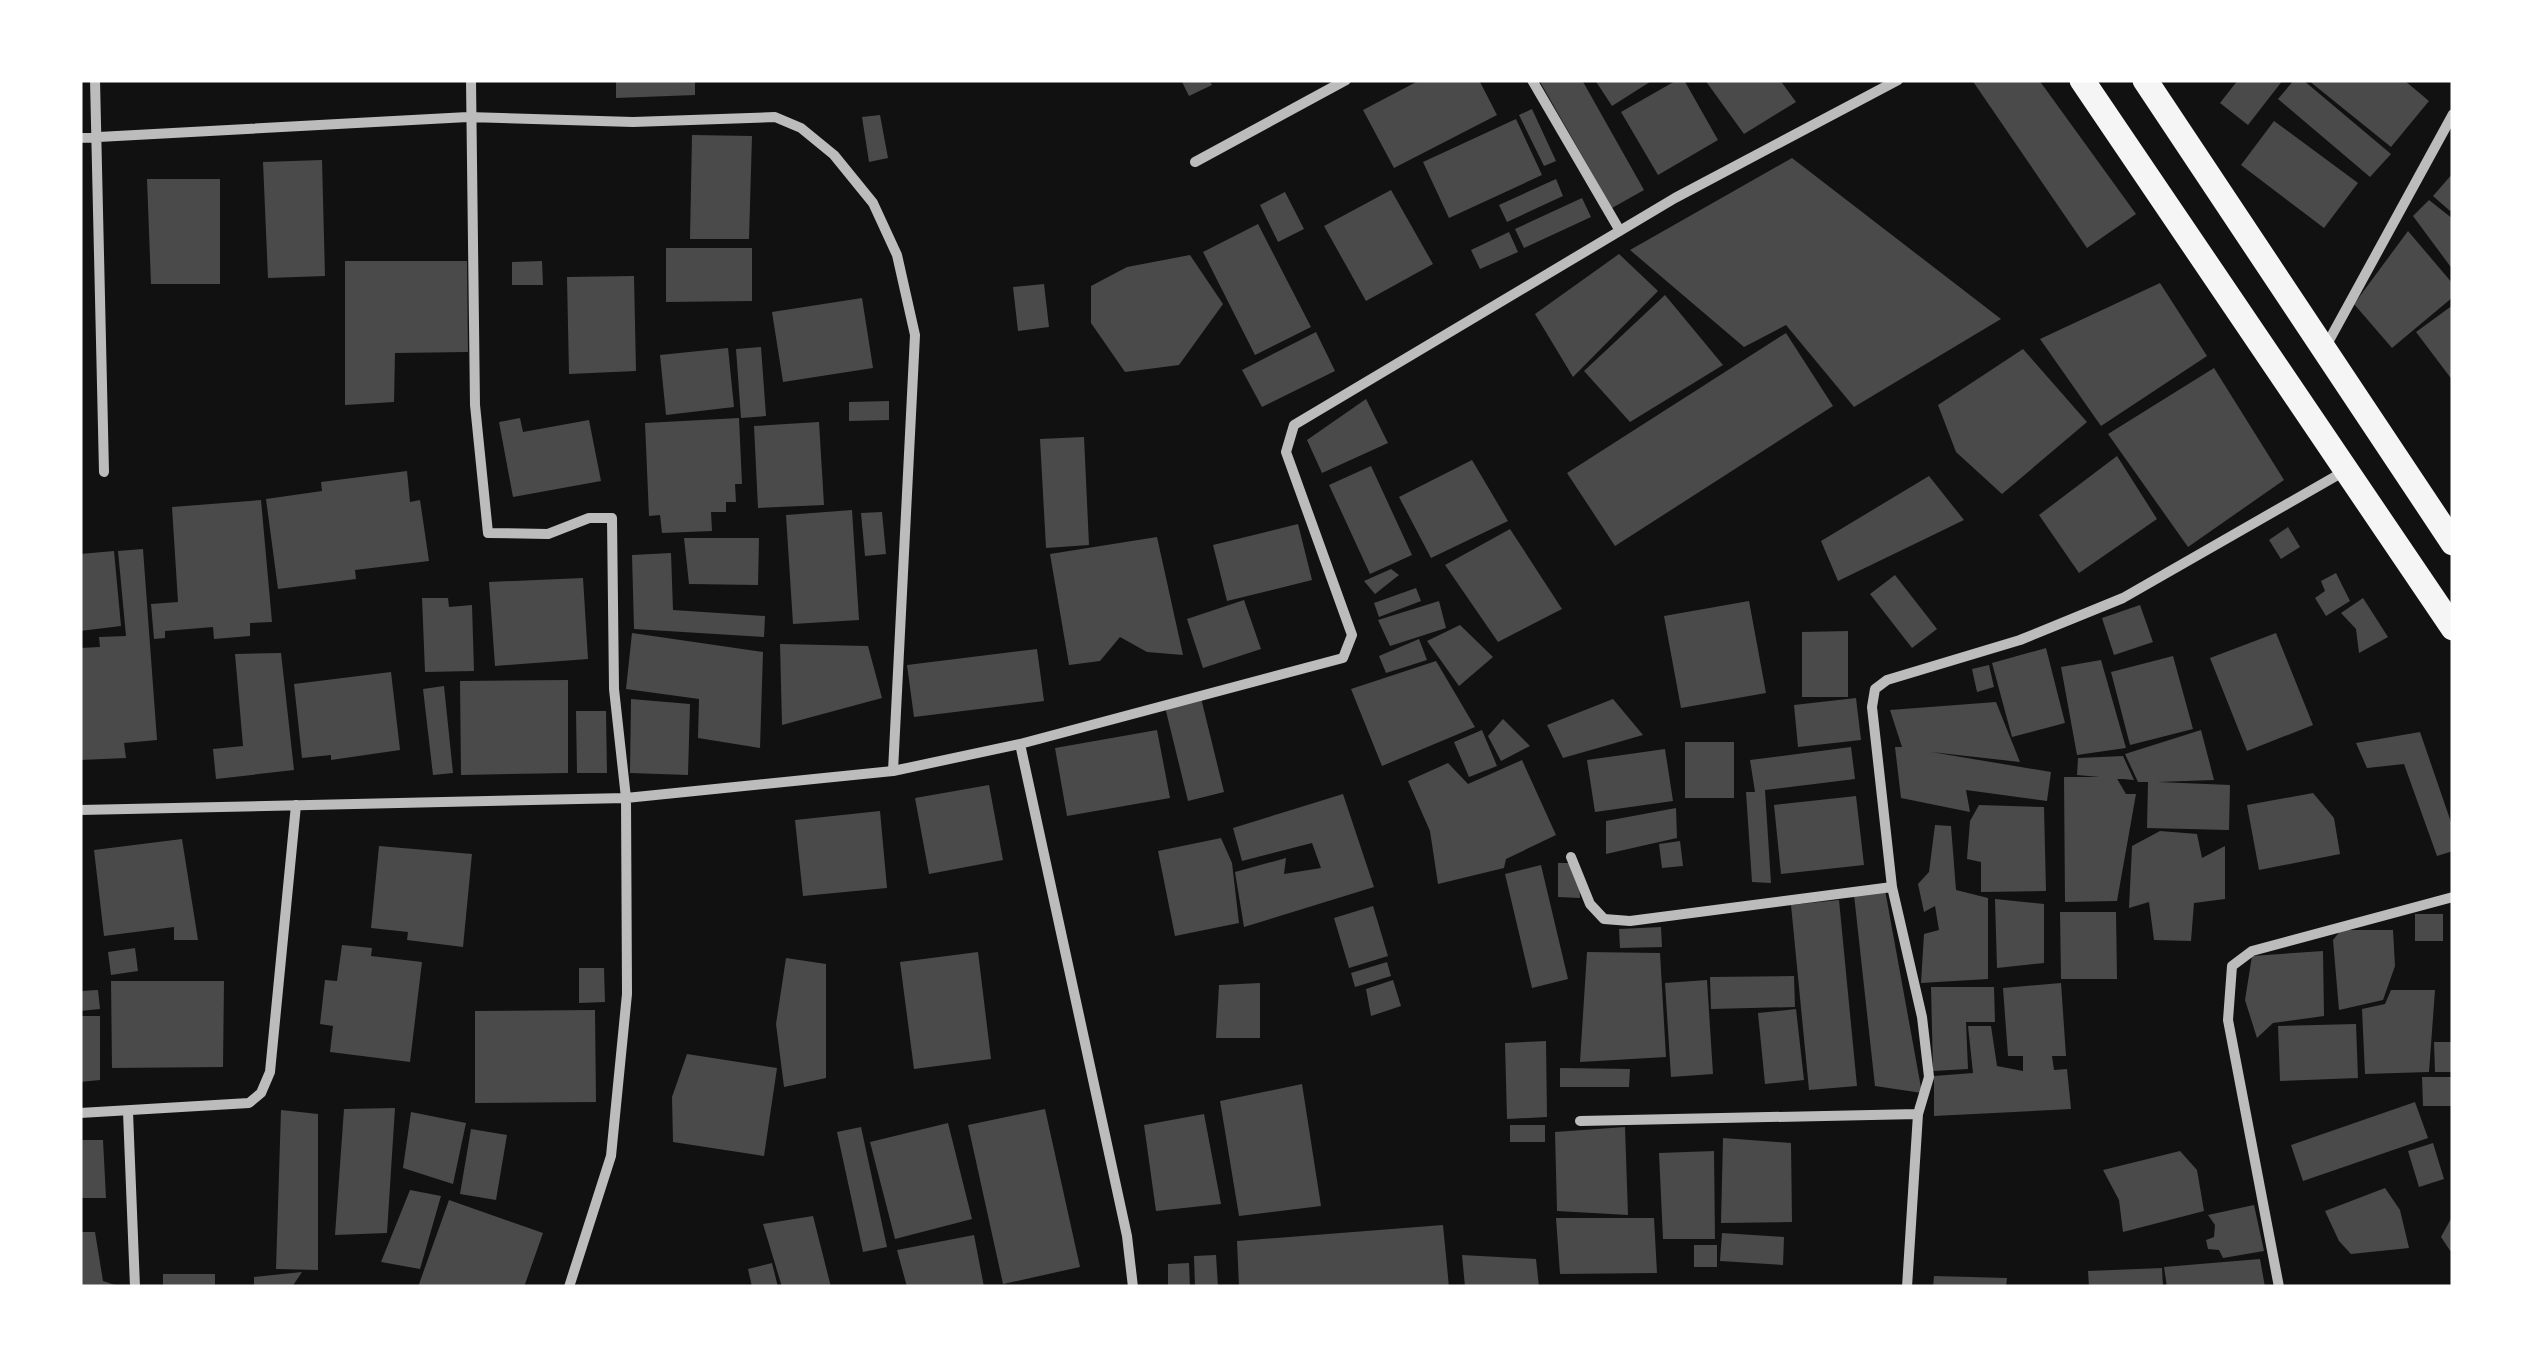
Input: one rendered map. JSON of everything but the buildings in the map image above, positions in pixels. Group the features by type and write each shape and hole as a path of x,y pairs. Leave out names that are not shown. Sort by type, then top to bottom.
{"main road":[{"path":"2082,80 2453,628"},
{"path":"2145,80 2453,544"}],"street":[{"path":"96,80 104,472"},
{"path":"471,80 468,117 475,405 488,533 548,534 589,518 612,518 614,689 626,798 627,994 611,1156 569,1287"},
{"path":"1195,162 1346,80"},
{"path":"1532,80 1620,230"},
{"path":"80,810 626,798 894,771 1020,744 1343,658 1352,635 1286,452 1294,425 1620,230 1898,80"},
{"path":"2324,349 2453,114"},
{"path":"80,138 468,117 633,122 775,117 801,128 834,155 873,203 897,255 915,335 894,771"},
{"path":"1907,1287 1918,1114 1929,1077 1892,887 1872,707 1875,689 1888,680 2020,640 2123,598 2348,470"},
{"path":"1020,744 1127,1236 1133,1287"},
{"path":"80,1114 249,1103 261,1093 270,1072 296,804"},
{"path":"1571,857 1590,904 1604,919 1630,921 1892,887"},
{"path":"2280,1287 2228,1020 2232,966 2252,951 2453,897"},
{"path":"128,1112 135,1287"},
{"path":"1580,1120 1918,1114"}]}
